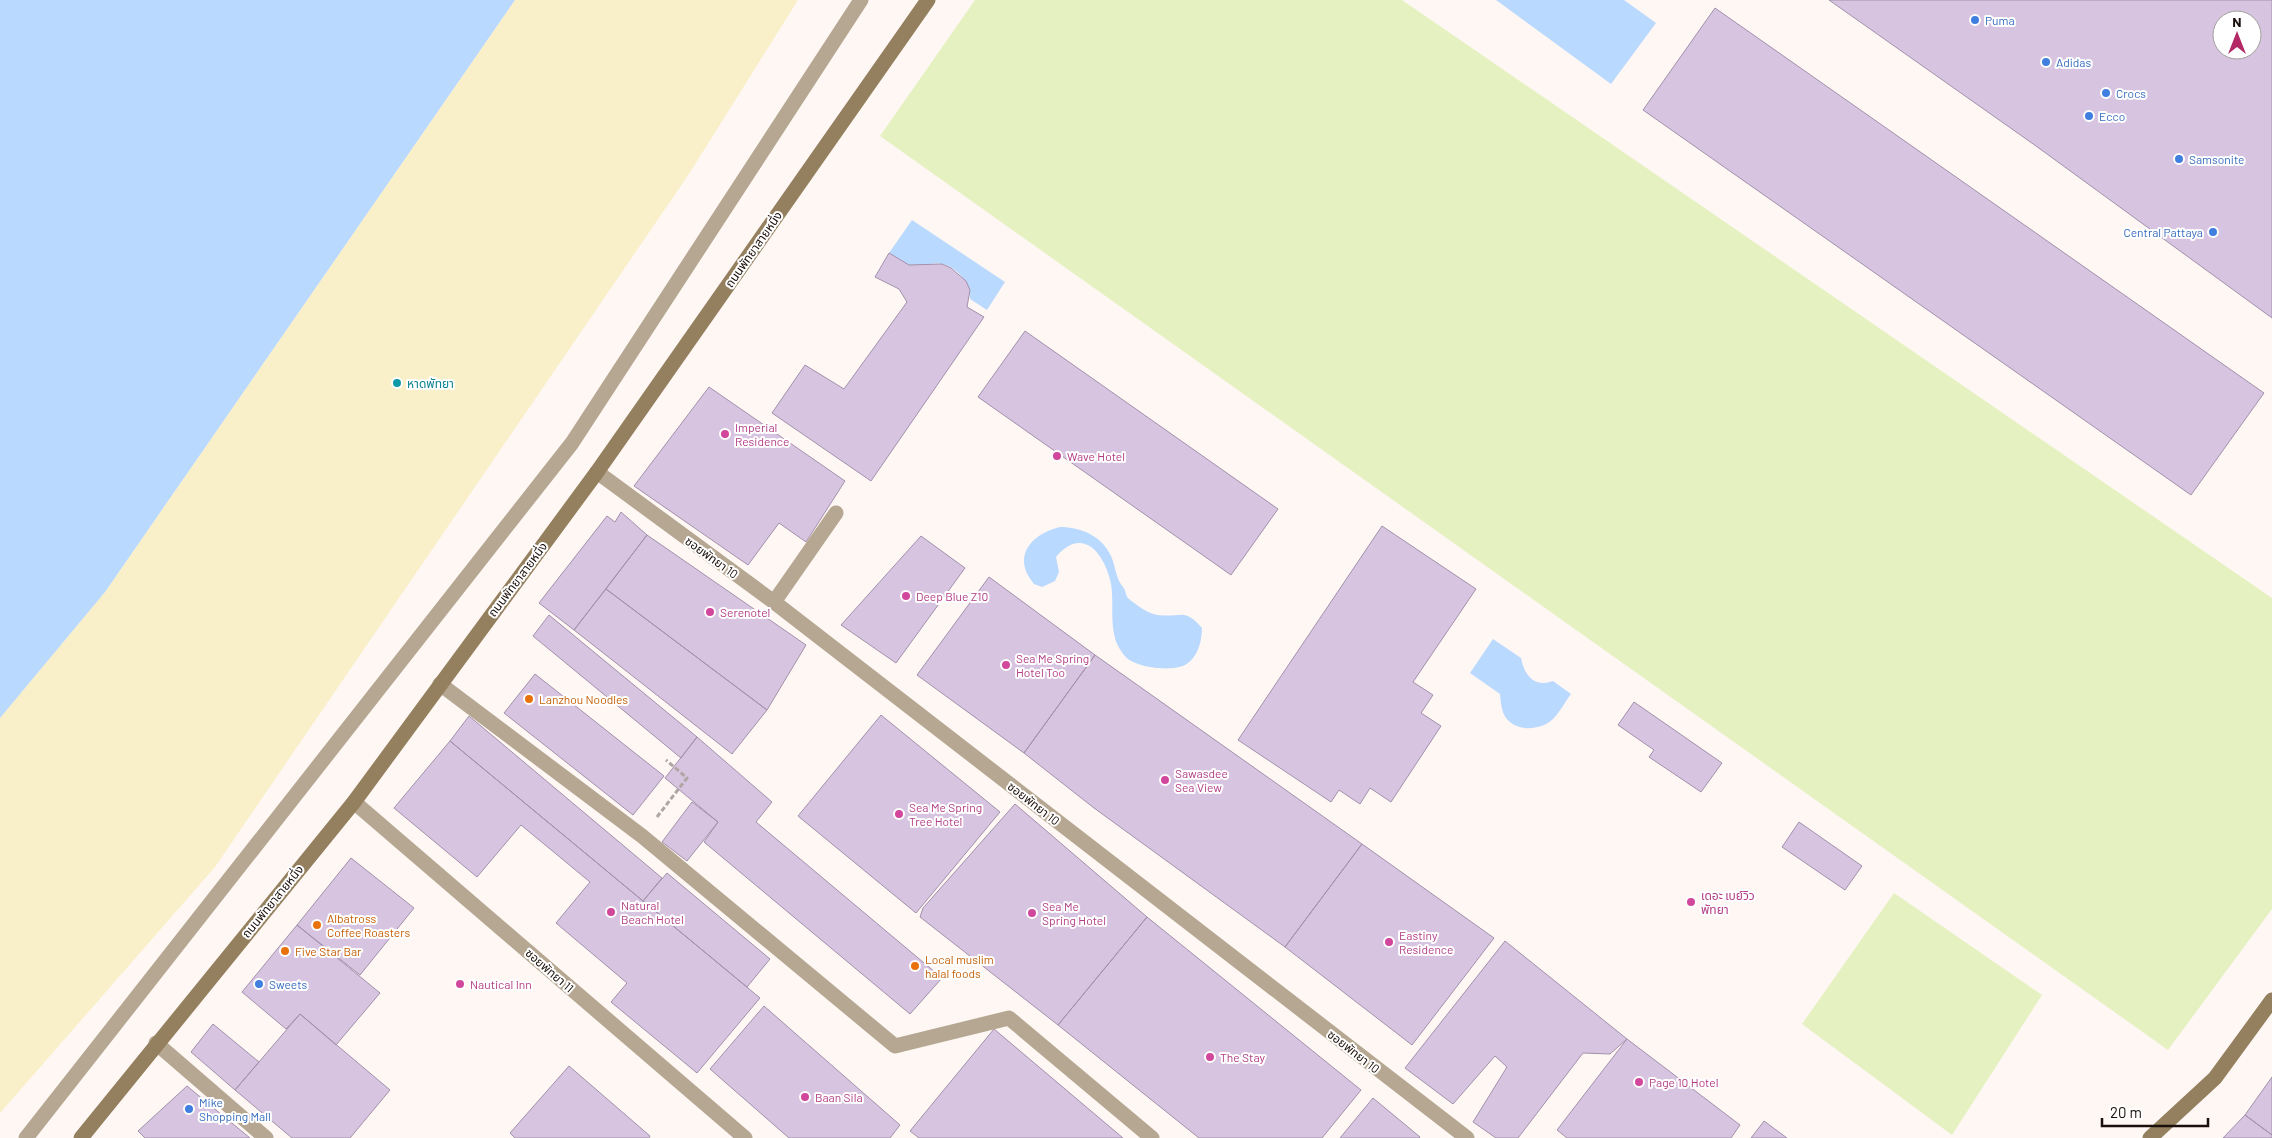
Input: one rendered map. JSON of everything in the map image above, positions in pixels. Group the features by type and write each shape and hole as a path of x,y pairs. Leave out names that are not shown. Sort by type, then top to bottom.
{"main road":[{"name":"ถนนพัทยาสายหนึ่ง","path":"80,1138 354,802 597,472 928,0"},
{"path":"2150,1138 2215,1078 2272,1000"}],"street":[{"path":"26,1138 572,443 861,0"},
{"name":"ซอยพัทยา 10","path":"597,472 774,602 1467,1138"},
{"path":"774,602 836,513"},
{"path":"440,684 642,836 895,1046 1009,1018 1152,1138"},
{"name":"ซอยพัทยา 11","path":"354,802 745,1138"},
{"path":"156,1043 266,1138"}],"path":[{"path":"642,836 688,778 666,760"}],"green space":[{"path":"975,0 1402,0 2272,598 2272,909 2168,1050 880,136"},
{"path":"1894,893 2042,995 1952,1135 1802,1024"}],"sand":[{"name":"หาดพัทยา","path":"515,0 798,0 689,174 215,867 0,1113 0,718 105,592"}],"water":[{"path":"0,0 515,0 105,592 0,718"},
{"path":"1496,0 1624,0 1656,23 1611,84"},
{"path":"912,220 1005,282 987,310 970,299 968,288 962,277 948,266 942,264 907,264 889,253"},
{"path":"1060,527 1083,531 1102,543 1111,556 1118,579 1127,597 1138,606 1154,614 1166,616 1186,615 1202,628 1198,648 1189,662 1179,667 1153,668 1136,663 1124,655 1117,644 1114,631 1112,591 1108,573 1104,563 1091,547 1084,544 1075,544 1066,548 1056,557 1059,572 1055,581 1042,587 1034,584 1027,574 1024,565 1024,556 1027,548 1040,535"},
{"path":"1493,639 1521,658 1525,670 1531,678 1541,683 1553,681 1571,694 1558,713 1549,722 1538,727 1526,728 1510,722 1502,709 1500,694 1470,673"}],"building":[{"name":"Central Pattaya","path":"1829,0 2272,0 2272,318 2036,146"},
{"path":"1715,8 2264,393 2191,495 1643,110"},
{"path":"889,253 909,265 942,264 951,268 966,281 970,290 967,307 984,317 871,481 772,413 805,365 844,389 907,302 899,289 875,277"},
{"path":"1025,331 1278,509 1231,575 978,397"},
{"name":"Imperial Residence","path":"709,387 845,481 806,542 779,523 748,565 634,486"},
{"path":"621,512 647,535 574,630 539,603 607,516 615,522"},
{"path":"1382,526 1476,589 1413,682 1433,695 1421,713 1441,726 1391,802 1370,788 1360,804 1339,790 1331,802 1238,740"},
{"path":"647,535 806,645 767,710 606,589"},
{"name":"Deep Blue Z10","path":"921,536 965,568 896,663 841,625"},
{"name":"Sea Me Spring Hotel Too","path":"989,577 1095,655 1024,753 917,675"},
{"path":"606,589 767,710 732,754 574,630"},
{"path":"549,615 697,737 681,758 533,636"},
{"name":"Sawasdee Sea View","path":"1095,655 1362,844 1285,947 1094,808 1024,753"},
{"path":"535,674 664,776 633,815 504,713"},
{"path":"1634,702 1722,763 1701,792 1649,757 1654,750 1618,725"},
{"name":"Sea Me Spring Tree Hotel","path":"881,715 1000,812 916,913 798,816"},
{"path":"469,716 662,878 643,901 450,741"},
{"path":"697,737 772,802 756,822 942,978 910,1014 704,842 718,822 665,778"},
{"name":"Natural Beach Hotel","path":"450,741 760,998 697,1073 611,1002 627,983 556,923 590,882 521,825 477,877 394,808"},
{"path":"692,802 718,822 687,861 662,842"},
{"name":"Sea Me Spring Hotel","path":"1015,804 1147,917 1058,1025 920,917 923,908"},
{"path":"1799,822 1862,866 1845,890 1782,847"},
{"name":"Eastiny Residence","path":"1362,844 1494,938 1412,1045 1285,947"},
{"path":"351,858 414,908 360,975 297,925"},
{"path":"667,873 770,959 747,987 643,901"},
{"name":"The Stay","path":"1147,917 1361,1090 1322,1138 1199,1138 1058,1025"},
{"path":"297,925 380,993 336,1045 300,1014 286,1029 242,992"},
{"path":"1505,941 1627,1039 1610,1054 1583,1053 1518,1138 1496,1138 1473,1122 1507,1067 1495,1056 1453,1104 1405,1068"},
{"name":"Baan Sila","path":"764,1006 900,1125 890,1138 789,1138 710,1069"},
{"path":"300,1014 390,1090 350,1138 292,1138 235,1090"},
{"path":"213,1024 259,1062 235,1090 191,1052"},
{"path":"994,1029 1123,1138 919,1138 910,1131"},
{"name":"Page 10 Hotel","path":"1627,1039 1740,1125 1731,1138 1567,1138 1557,1130"},
{"path":"569,1066 650,1136 649,1138 515,1138 510,1133"},
{"path":"2272,1077 2272,1135 2245,1115"},
{"name":"Mike Shopping Mall","path":"187,1086 250,1138 145,1138 138,1131"},
{"path":"1373,1098 1420,1137 1340,1138"},
{"path":"2245,1115 2272,1135 2272,1138 2223,1138"},
{"path":"1764,1121 1787,1138 1751,1138"}],"place":[{"name":"Puma","path":"1975,20"},
{"name":"Adidas","path":"2046,62"},
{"name":"Crocs","path":"2106,93"},
{"name":"Ecco","path":"2089,116"},
{"name":"Samsonite","path":"2179,159"},
{"name":"Central Pattaya","path":"2213,232"},
{"name":"หาดพัทยา","path":"397,383"},
{"name":"Imperial Residence","path":"725,434"},
{"name":"Wave Hotel","path":"1057,456"},
{"name":"Deep Blue Z10","path":"906,596"},
{"name":"Serenotel","path":"710,612"},
{"name":"Sea Me Spring Hotel Too","path":"1006,665"},
{"name":"Lanzhou Noodles","path":"529,699"},
{"name":"Sawasdee Sea View","path":"1165,780"},
{"name":"Sea Me Spring Tree Hotel","path":"899,814"},
{"name":"เดอะ เบย์วิว พัทยา","path":"1691,902"},
{"name":"Natural Beach Hotel","path":"611,912"},
{"name":"Sea Me Spring Hotel","path":"1032,913"},
{"name":"Albatross Coffee Roasters","path":"317,925"},
{"name":"Eastiny Residence","path":"1389,942"},
{"name":"Five Star Bar","path":"285,951"},
{"name":"Local muslim halal foods","path":"915,966"},
{"name":"Sweets","path":"259,984"},
{"name":"Nautical Inn","path":"460,984"},
{"name":"The Stay","path":"1210,1057"},
{"name":"Page 10 Hotel","path":"1639,1082"},
{"name":"Baan Sila","path":"805,1097"},
{"name":"Mike Shopping Mall","path":"189,1109"}]}
